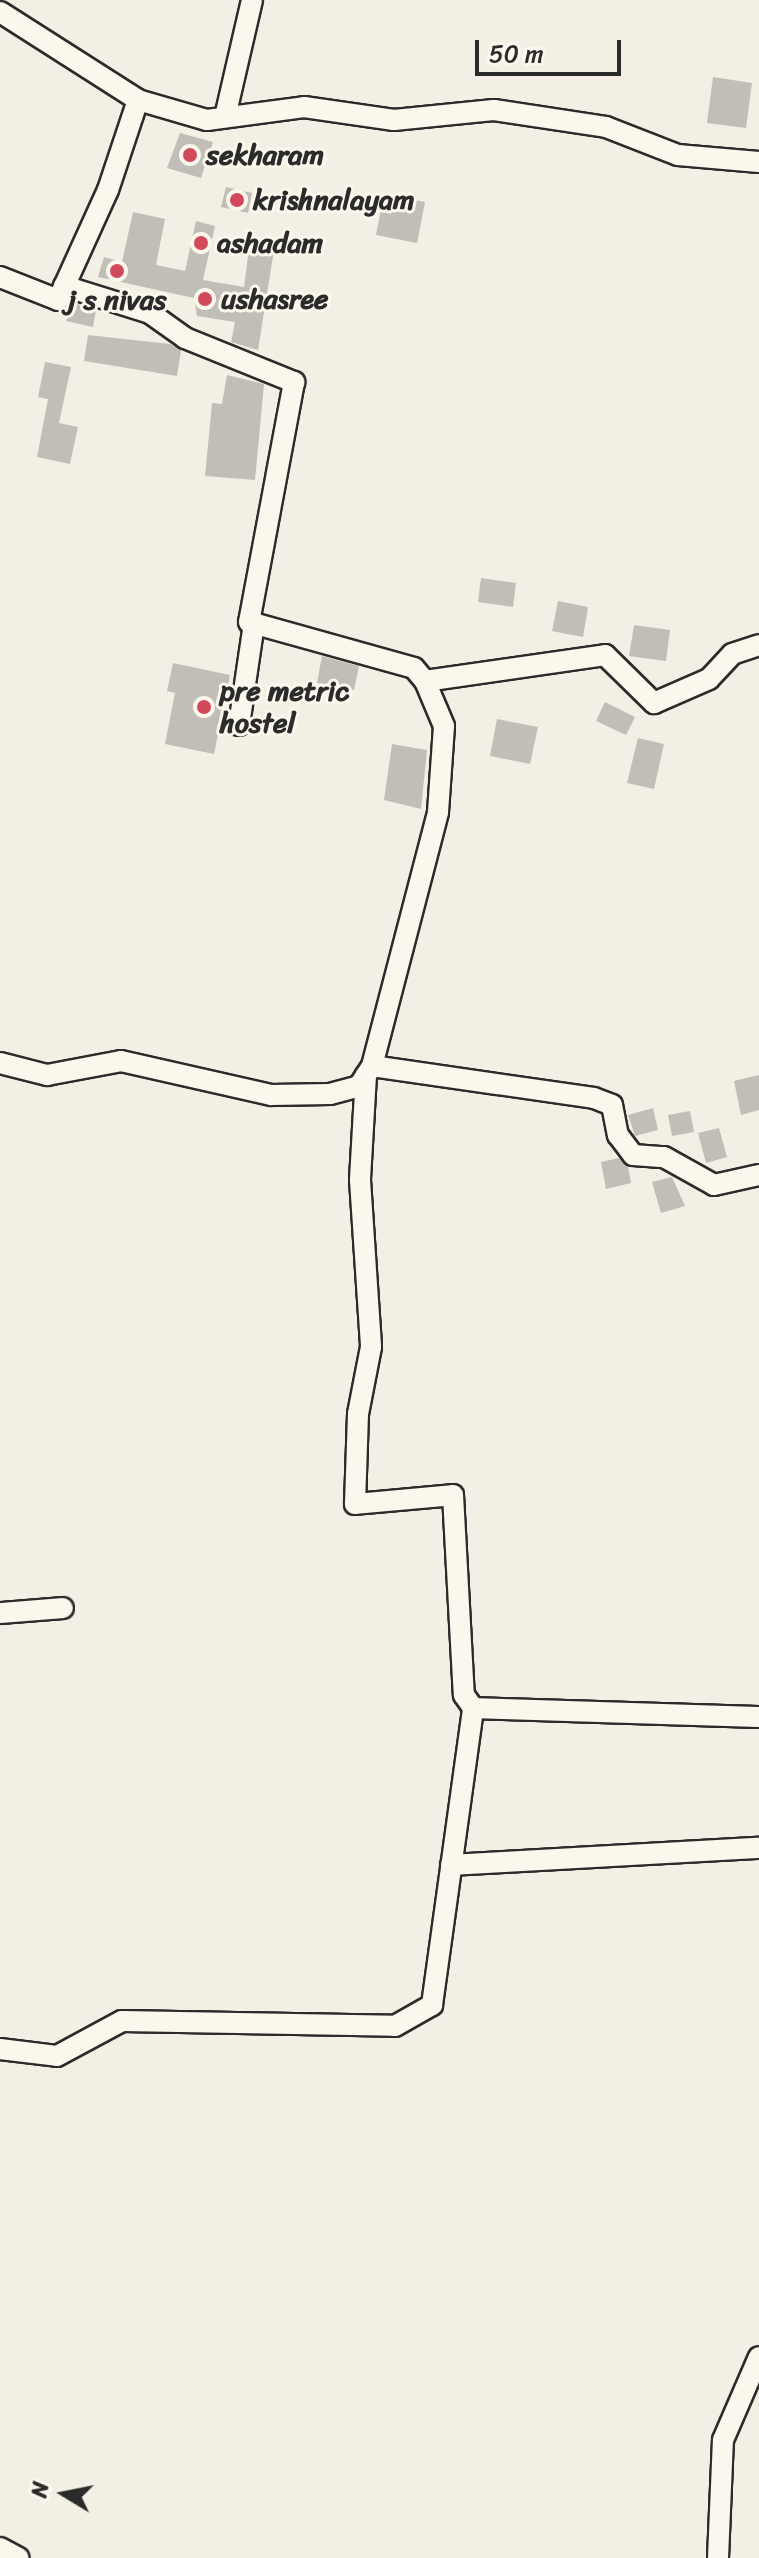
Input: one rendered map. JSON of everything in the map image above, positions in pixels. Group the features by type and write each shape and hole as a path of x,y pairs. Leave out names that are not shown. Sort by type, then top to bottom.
{"street":[{"path":"225,117 252,0"},
{"path":"0,12 138,100 207,120 304,107 394,120 494,110 606,127 678,155 759,162"},
{"path":"0,277 58,300 108,190 138,100"},
{"path":"0,2049 57,2056 122,2021 395,2026 432,2005 473,1708 464,1695 453,1495 355,1504 358,1414 371,1347 360,1180 369,1071 438,812 444,726 425,681 414,668 249,622 294,382 185,338 150,313 64,286"},
{"path":"239,725 254,623"},
{"path":"425,681 605,655 654,703 709,679 732,654 759,645"},
{"path":"0,1063 47,1075 121,1061 271,1095 330,1094 359,1086 369,1071"},
{"path":"369,1071 594,1098 612,1105 618,1135 633,1155 664,1157 714,1185 759,1175"},
{"path":"0,1613 63,1608"},
{"path":"473,1708 759,1717"},
{"path":"451,1865 759,1848"},
{"path":"718,2558 723,2440 759,2357"},
{"path":"0,2548 19,2558"}],"building":[{"path":"713,77 752,83 746,128 707,123"},
{"name":"sekharam","path":"180,133 213,142 201,178 167,168"},
{"name":"krishnalayam","path":"226,187 252,193 248,213 221,207"},
{"path":"384,194 425,202 417,243 376,235"},
{"path":"133,212 165,219 156,265 185,271 196,221 215,226 203,280 244,287 250,240 275,244 258,350 231,342 235,322 197,316 194,298 98,277 104,257 122,262"},
{"path":"71,302 96,310 93,327 66,321"},
{"path":"88,335 170,344 181,350 177,376 84,361"},
{"path":"45,362 71,367 59,423 78,427 70,464 37,457 48,399 38,397"},
{"path":"227,375 264,384 255,480 205,476 212,403 222,404"},
{"path":"481,578 516,583 513,607 478,602"},
{"path":"558,601 588,607 583,637 552,631"},
{"path":"634,625 670,630 666,661 629,656"},
{"path":"322,656 359,666 354,690 317,683"},
{"name":"pre metric hostel","path":"173,663 230,675 214,754 165,744 175,693 167,691"},
{"path":"605,702 635,717 626,735 596,721"},
{"path":"497,719 538,727 530,764 490,756"},
{"path":"638,738 664,744 654,789 627,783"},
{"path":"392,744 427,750 421,809 384,800"},
{"path":"759,1075 759,1110 741,1115 734,1081"},
{"path":"653,1108 658,1130 635,1136 628,1115"},
{"path":"690,1111 694,1132 672,1136 668,1115"},
{"path":"719,1128 727,1157 706,1163 698,1133"},
{"path":"619,1158 628,1167 631,1183 606,1189 601,1162"},
{"path":"672,1177 685,1206 661,1213 652,1182"}],"place":[{"name":"sekharam","path":"190,155"},
{"name":"krishnalayam","path":"237,200"},
{"name":"ashadam","path":"201,243"},
{"name":"j s nivas","path":"117,271"},
{"name":"ushasree","path":"205,299"},
{"name":"pre metric hostel","path":"204,707"}]}
